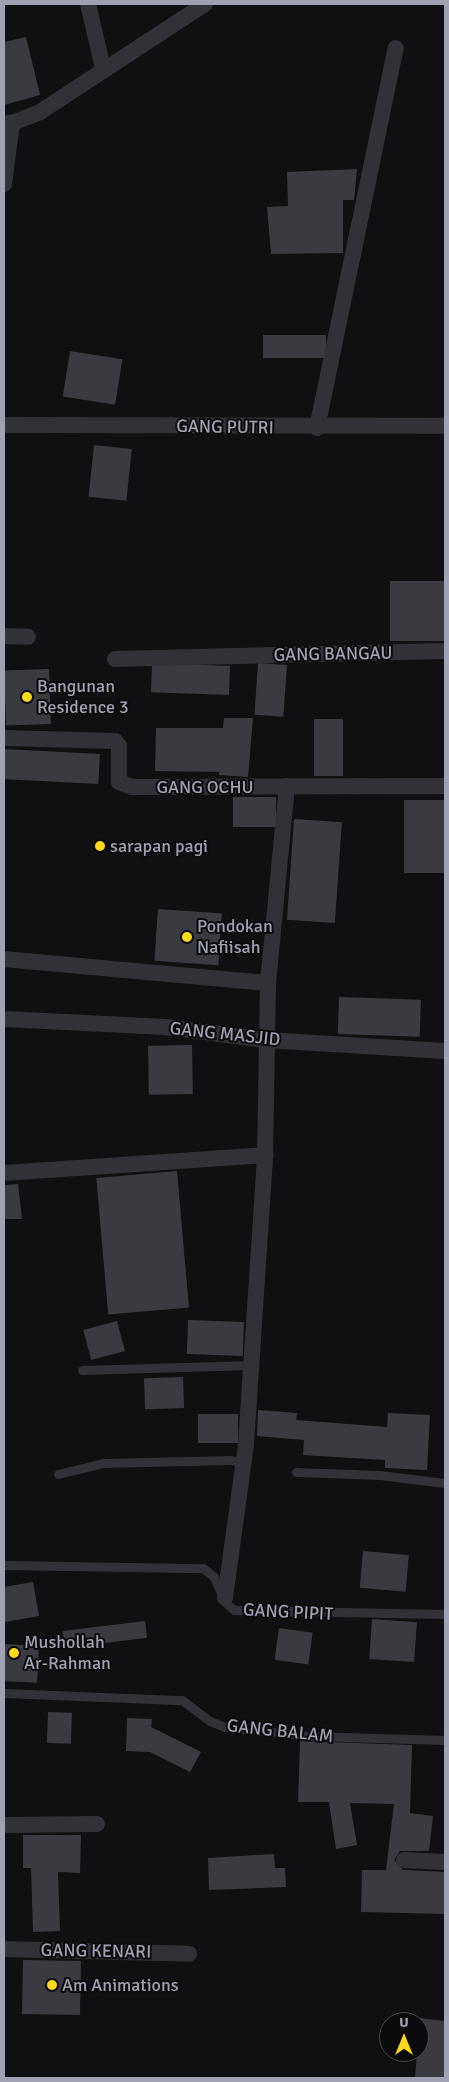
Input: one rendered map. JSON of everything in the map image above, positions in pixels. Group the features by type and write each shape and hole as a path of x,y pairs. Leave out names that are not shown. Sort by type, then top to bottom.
{"street":[{"path":"88,4 103,68"},
{"path":"4,184 8,123 40,112 103,68 205,4"},
{"path":"317,428 396,48"},
{"name":"GANG PUTRI","path":"4,425 317,428 445,426"},
{"path":"4,636 28,637"},
{"name":"GANG BANGAU","path":"115,659 445,651"},
{"name":"GANG OCHU","path":"4,738 115,741 119,746 119,782 132,787 445,786"},
{"path":"225,1598 243,1463 251,1365 265,1155 268,983 287,786"},
{"path":"4,960 268,983"},
{"name":"GANG MASJID","path":"4,1018 166,1027 266,1040 445,1051"},
{"path":"4,1173 265,1155"},
{"path":"4,1825 97,1824"},
{"path":"404,1860 445,1862"},
{"name":"GANG KENARI","path":"4,1949 189,1954"}],"lane":[{"path":"82,1370 251,1365"},
{"path":"58,1474 103,1463 231,1460 243,1463"},
{"path":"296,1472 380,1475 445,1483"},
{"name":"GANG PIPIT","path":"4,1566 203,1568 214,1577 225,1598 225,1602 234,1610 445,1614"},
{"name":"GANG BALAM","path":"4,1693 182,1700 210,1721 225,1727 310,1736 445,1740"}],"building":[{"path":"26,37 40,95 4,105 4,42"},
{"path":"357,169 354,200 343,200 343,253 271,254 267,207 288,206 287,172"},
{"path":"263,335 326,335 326,358 263,358"},
{"path":"70,351 122,359 115,405 63,396"},
{"path":"94,445 132,449 126,501 89,497"},
{"path":"390,581 445,581 445,641 390,641"},
{"path":"152,663 230,666 229,695 151,692"},
{"path":"258,663 287,665 283,717 254,715"},
{"name":"Bangunan Residence 3","path":"49,669 51,724 6,726 4,671"},
{"path":"224,718 253,718 248,777 219,775 219,772 155,771 156,728 223,728"},
{"path":"314,719 343,719 343,776 314,776"},
{"path":"4,749 100,754 98,784 4,779"},
{"path":"233,797 276,797 276,827 233,827"},
{"path":"404,800 445,800 445,873 404,873"},
{"path":"294,819 342,822 335,923 287,920"},
{"name":"Pondokan Nafiisah","path":"158,909 222,913 218,965 154,961"},
{"path":"339,997 421,1000 420,1037 338,1034"},
{"path":"192,1045 193,1094 149,1095 148,1046"},
{"path":"177,1171 189,1307 108,1315 96,1178"},
{"path":"18,1184 22,1219 4,1219 4,1185"},
{"path":"188,1320 244,1322 243,1356 187,1354"},
{"path":"117,1321 125,1351 91,1360 83,1330"},
{"path":"183,1377 184,1408 145,1409 144,1378"},
{"path":"258,1410 297,1413 296,1420 387,1427 388,1413 430,1415 427,1470 385,1468 385,1460 303,1455 304,1440 257,1436"},
{"path":"198,1414 238,1414 238,1443 198,1443"},
{"path":"363,1551 409,1555 406,1592 360,1588"},
{"path":"33,1582 39,1616 5,1622 4,1587"},
{"path":"372,1619 417,1622 414,1662 369,1659"},
{"path":"145,1621 147,1638 65,1648 63,1631"},
{"path":"279,1628 313,1633 308,1664 275,1660"},
{"path":"4,1644 39,1646 37,1683 4,1681"},
{"path":"48,1712 72,1713 71,1744 47,1743"},
{"path":"127,1718 152,1719 151,1727 201,1752 190,1772 150,1752 126,1751"},
{"path":"300,1741 412,1745 410,1813 433,1816 429,1851 400,1851 394,1860 403,1870 445,1872 445,1914 361,1912 362,1870 386,1870 394,1804 350,1803 357,1845 336,1849 329,1802 298,1802"},
{"path":"23,1835 81,1835 80,1873 58,1872 60,1931 33,1932 31,1868 23,1868"},
{"path":"274,1854 275,1868 285,1868 286,1887 209,1890 208,1858"},
{"name":"Am Animations","path":"23,1960 81,1961 80,2015 22,2014"},
{"path":"429,2019 445,2021 445,2078 415,2078 416,2062 429,2062"}],"place":[{"name":"Bangunan Residence 3","path":"27,697"},
{"name":"sarapan pagi","path":"100,846"},
{"name":"Pondokan Nafiisah","path":"187,937"},
{"name":"Mushollah Ar-Rahman","path":"14,1653"},
{"name":"Am Animations","path":"52,1985"}]}
